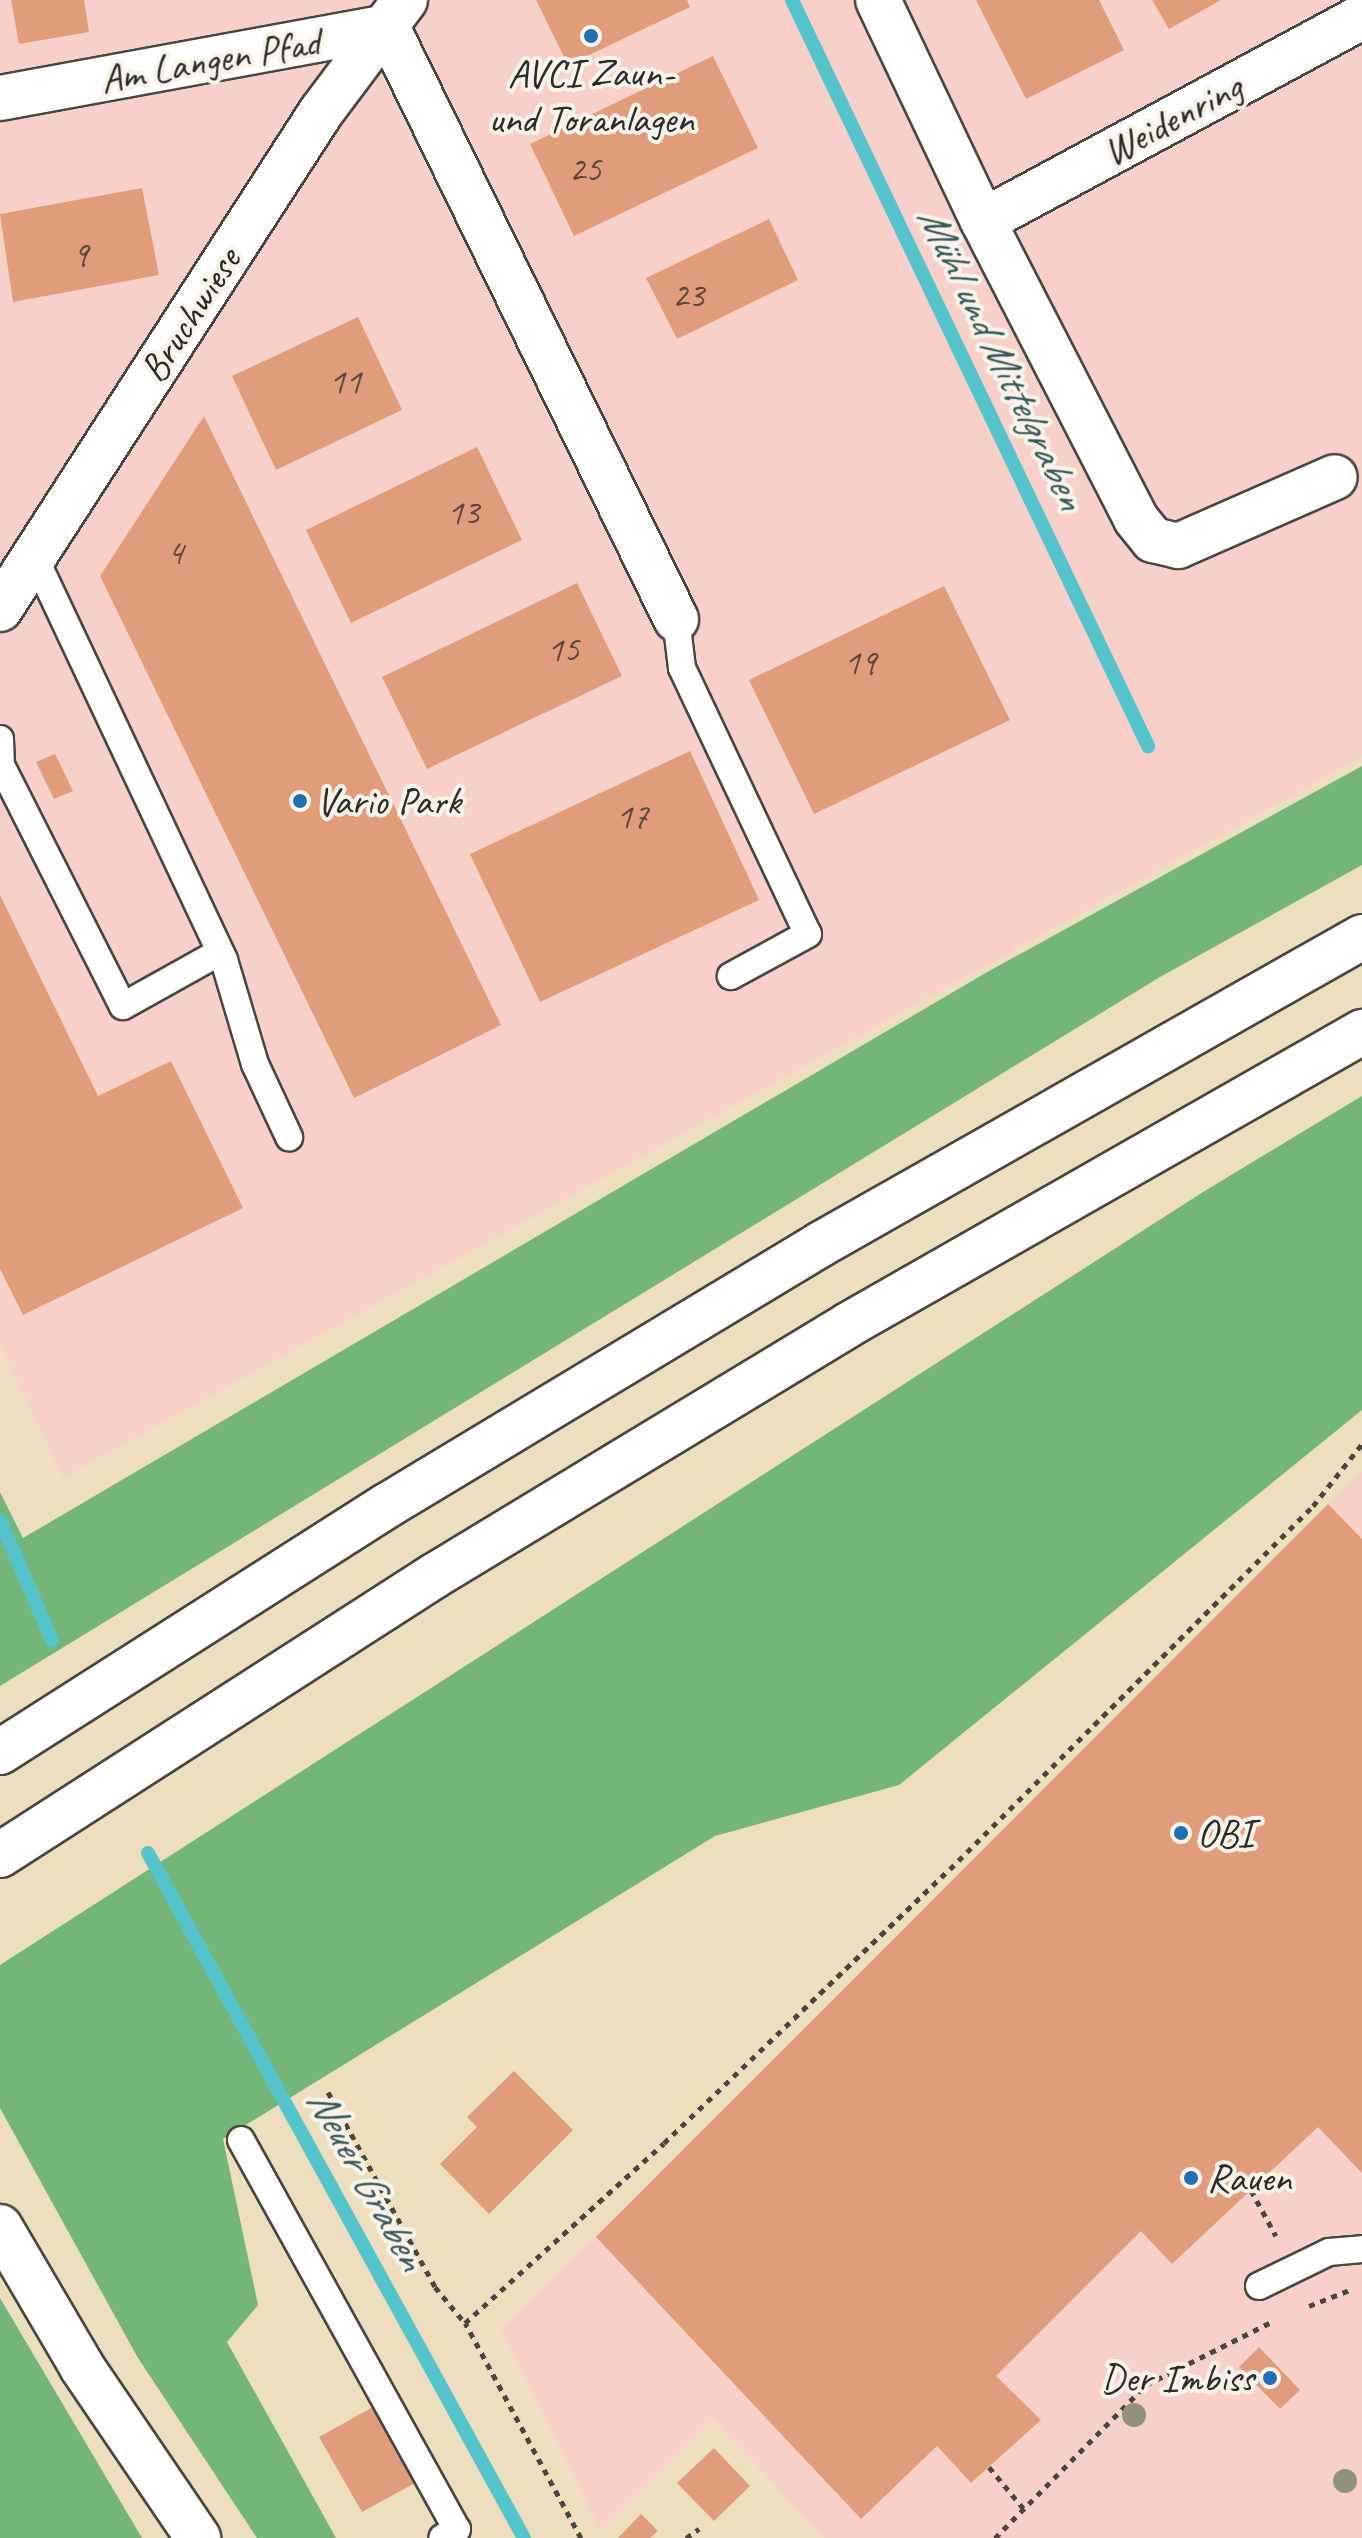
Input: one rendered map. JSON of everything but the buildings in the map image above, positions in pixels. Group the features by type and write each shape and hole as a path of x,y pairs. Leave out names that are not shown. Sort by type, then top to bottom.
{"main road":[{"path":"878,0 983,221 1136,519 1153,540 1178,546 1335,477"},
{"path":"396,14 676,619"},
{"name":"Am Langen Pfad","path":"0,98 396,14"},
{"name":"Bruchwiese","path":"0,609 321,112 396,14"},
{"name":"Weidenring","path":"983,221 1362,17"},
{"path":"0,1752 388,1505 821,1244 1362,937"},
{"path":"0,1855 434,1576 834,1333 1362,1032"},
{"path":"0,2227 82,2367 198,2538"}],"lane":[{"path":"34,556 220,952 255,1064 289,1137"},
{"path":"676,619 682,668 808,934 731,976"},
{"path":"0,739 1,765 123,1006 220,952"},
{"path":"241,2140 454,2535"},
{"path":"1259,2286 1329,2252 1362,2249"}],"path":[{"path":"465,2323 664,2143 950,1869 1313,1506 1362,1444"},
{"path":"328,2092 435,2287 465,2323 581,2538"},
{"path":"1298,2310 1362,2287"},
{"path":"995,2538 1146,2385 1287,2315"},
{"path":"989,2467 1024,2509"},
{"path":"686,2538 699,2529"}],"shaded area":[{"path":"0,0 1362,0 1362,757 63,1478 0,1345"},
{"name":"OBI","path":"1362,1471 1362,2538 824,2538 713,2419 601,2532 501,2329"}],"green space":[{"path":"1362,766 1362,865 1160,977 0,1686 0,1492 23,1538 989,971"},
{"path":"1362,1096 1362,1410 899,1785 715,1836 223,2139 258,2305 227,2342 336,2538 257,2538 138,2358 0,2108 0,1965 1203,1192"},
{"path":"0,2298 142,2538 0,2538"}],"waterway":[{"name":"Mühl und Mittelgraben","path":"792,0 1148,746"},
{"name":"Neuer Graben","path":"0,1520 52,1640"},
{"name":"Neuer Graben","path":"148,1853 524,2538"}],"place":[{"name":"AVCI Zaun- und Toranlagen","path":"591,36"},
{"name":"Vario Park","path":"300,801"},
{"name":"OBI","path":"1181,1833"},
{"name":"Rauen","path":"1191,2178"},
{"name":"Der Imbiss","path":"1270,2378"}]}
